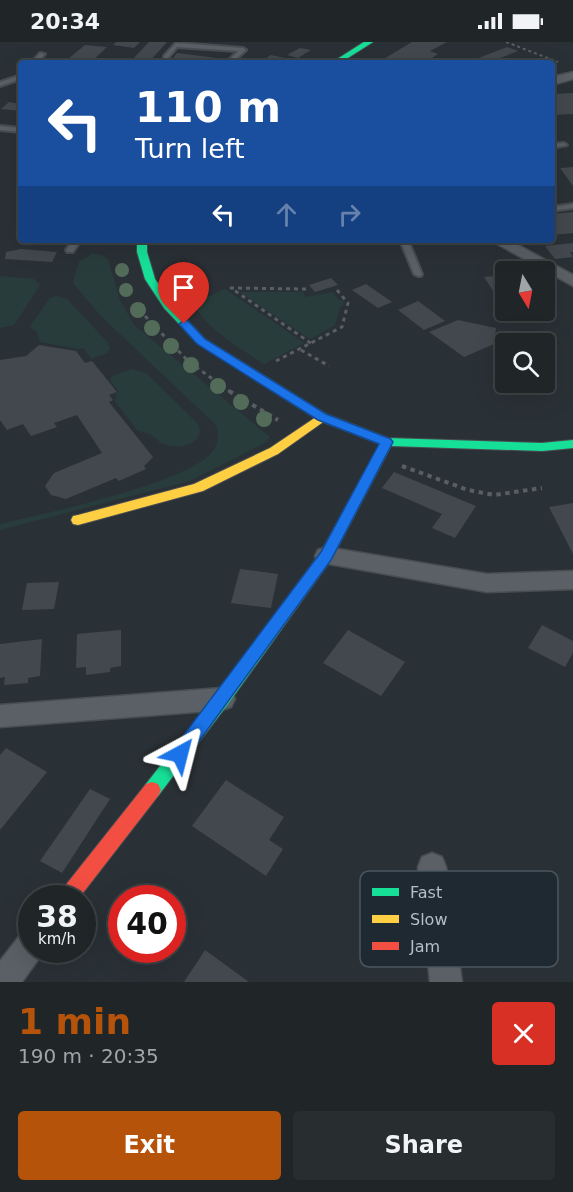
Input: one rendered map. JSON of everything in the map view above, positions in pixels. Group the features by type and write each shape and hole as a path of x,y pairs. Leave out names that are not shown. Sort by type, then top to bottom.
{"main road":[{"path":"340,60 369,42"},
{"path":"142,243 142,252 150,279 168,306 201,341 322,417 387,442 542,447 573,444"},
{"path":"78,520 198,488 274,451 322,417"},
{"path":"78,885 222,699 326,556 387,442"}],"street":[{"path":"555,80 573,75"},
{"path":"503,243 573,281"},
{"path":"326,556 486,583 573,580"},
{"path":"0,716 222,699"},
{"path":"432,867 432,871"},
{"path":"3,982 18,963"},
{"path":"444,967 446,982"}],"lane":[{"path":"233,60 248,42"},
{"path":"166,57 176,45 221,45 243,50"},
{"path":"37,60 42,54"},
{"path":"0,84 18,78"},
{"path":"0,128 18,130"},
{"path":"555,146 564,145"},
{"path":"555,209 573,206"},
{"path":"70,250 75,243"},
{"path":"405,243 418,274"}],"path":[{"path":"506,42 553,60"},
{"path":"555,61 563,64"},
{"path":"306,289 231,288 312,344"},
{"path":"269,364 342,327 348,303 337,290"},
{"path":"300,350 329,366"}],"green space":[{"path":"92,254 102,255 108,260 120,300 134,325 270,437 263,444 190,481 0,530 0,524 114,496 176,475 199,463 213,451 217,442 216,425 101,316 73,283 79,262"},
{"path":"0,276 34,279 40,285 14,325 0,328"},
{"path":"225,289 304,343 264,364 235,345 216,330 193,304"},
{"path":"240,292 303,292 305,297 334,292 338,300 342,300 344,304 340,307 335,325 310,339"},
{"path":"56,296 67,299 108,343 110,348 107,353 91,359 84,348 40,342 37,332 30,327 50,298"},
{"path":"131,369 146,373 198,424 200,430 196,440 185,445 173,446 163,443 148,433 138,431 114,400 117,398 115,394 119,392 110,380 112,376"}],"building":[{"path":"116,42 140,42 134,48 113,45"},
{"path":"149,42 167,42 151,60 132,60"},
{"path":"412,42 447,42 430,51 438,54 429,60 382,60"},
{"path":"85,45 107,47 93,60 67,60"},
{"path":"507,47 518,51 496,60 476,59"},
{"path":"300,48 311,50 298,58 287,55"},
{"path":"177,53 217,58 215,60 171,60"},
{"path":"271,55 294,60 264,60"},
{"path":"573,93 573,114 555,115 555,94"},
{"path":"9,102 18,104 18,111 1,109"},
{"path":"573,167 573,186 560,168"},
{"path":"573,212 573,233 555,235 555,214"},
{"path":"573,243 573,252 570,252 573,257 555,259 545,246"},
{"path":"21,249 57,252 52,262 5,259 6,252"},
{"path":"495,276 495,294 484,277"},
{"path":"331,278 338,285 315,292 309,285"},
{"path":"366,284 392,302 378,308 352,290"},
{"path":"418,301 445,321 424,330 398,310"},
{"path":"458,320 496,328 494,344 464,357 429,332"},
{"path":"39,345 76,351 85,363 92,361 117,392 109,395 113,400 109,402 153,457 144,466 146,469 119,481 116,478 66,499 51,495 45,486 54,473 102,453 77,415 54,423 57,427 31,436 23,424 7,430 0,420 0,360 26,356"},
{"path":"394,472 476,506 455,538 432,528 442,514 382,488"},
{"path":"573,503 573,554 549,507"},
{"path":"240,569 278,574 271,608 231,603"},
{"path":"59,582 54,609 22,610 27,583"},
{"path":"542,625 573,641 573,653 565,667 528,648"},
{"path":"121,630 121,666 110,668 110,672 86,675 86,667 76,668 77,634"},
{"path":"348,630 405,662 381,696 323,663"},
{"path":"42,639 40,676 28,678 28,683 4,685 5,677 0,678 0,644"},
{"path":"6,748 47,772 0,830 0,755"},
{"path":"226,780 284,817 269,840 283,849 266,876 192,826"},
{"path":"90,789 110,799 62,873 40,861"},
{"path":"205,950 249,982 184,982"}],"traffic: fast":[{"path":"340,60 369,42"},
{"path":"142,243 142,252 150,279 168,306 201,341 322,417 387,442 542,447 573,444"},
{"path":"152,790 222,699 326,556 387,442"}],"traffic: slow":[{"path":"78,520 198,488 274,451 322,417"}],"traffic: jam":[{"path":"78,885 152,790"}],"route":[{"path":"180,754 326,556 387,442 322,417 201,341 184,324"}]}
